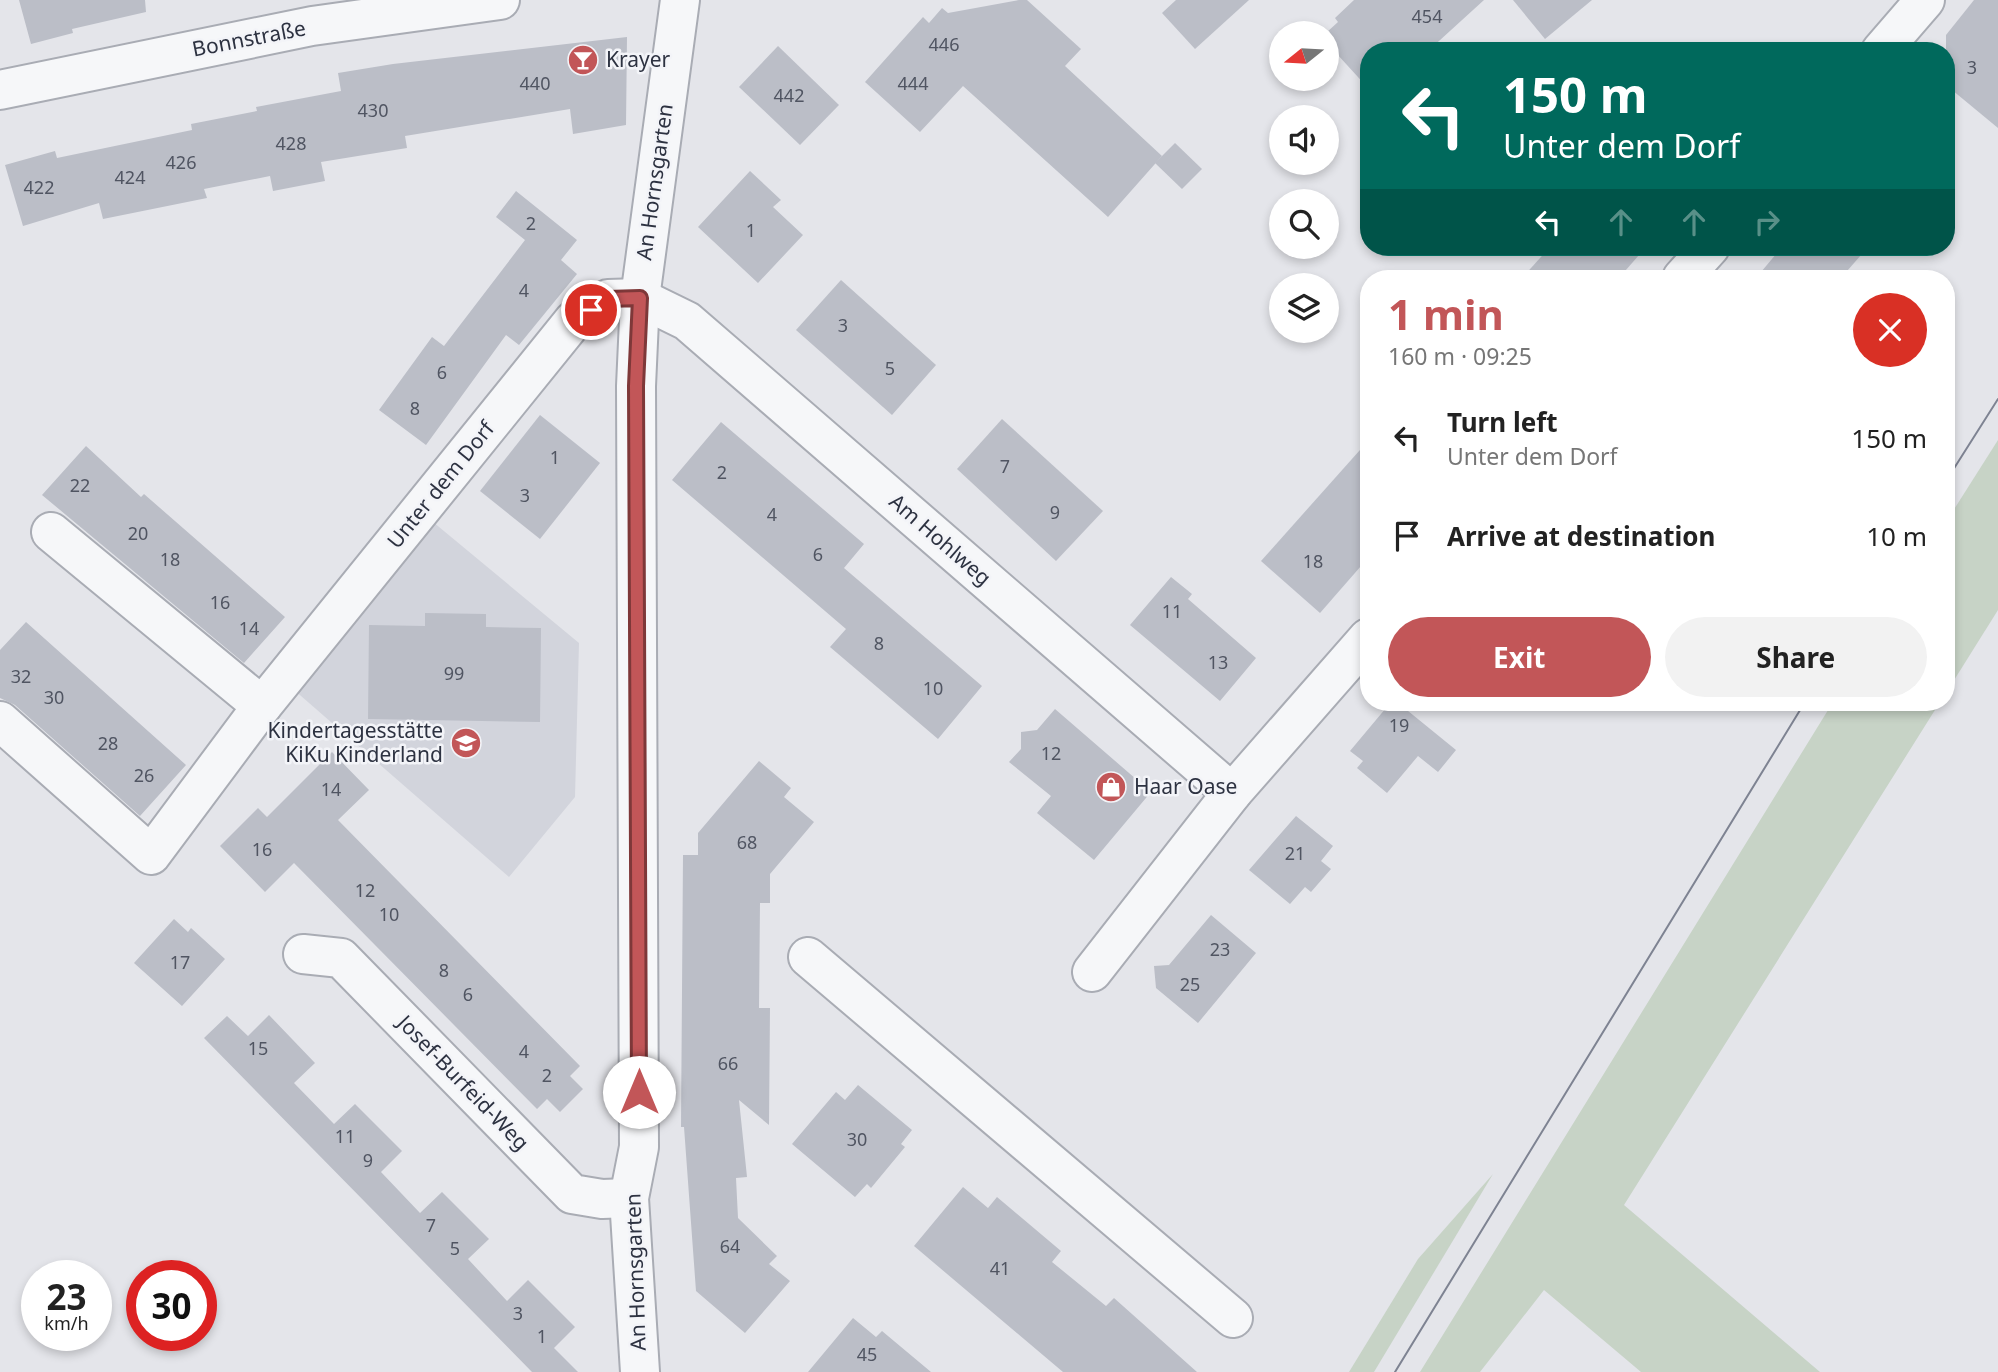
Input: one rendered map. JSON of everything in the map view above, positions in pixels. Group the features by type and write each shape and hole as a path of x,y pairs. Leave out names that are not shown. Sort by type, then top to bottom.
{"street":[{"name":"Bonnstraße","path":"0,90 306,13 500,0"},
{"name":"An Hornsgarten","path":"640,1372 629,1198 639,1147 636,386 640,298 680,0"},
{"path":"1889,42 1925,0"},
{"path":"1689,270 1702,256"},
{"name":"Unter dem Dorf","path":"0,721 151,855 262,706 574,320 608,299 640,298"},
{"name":"Am Hohlweg","path":"640,298 687,321 1233,793"},
{"path":"51,532 262,706"},
{"path":"1092,972 1233,793 1360,647"},
{"name":"Josef-Burfeid-Weg","path":"303,954 341,958 572,1194 602,1199 629,1198"},
{"path":"808,957 1233,1318"}],"shaded area":[{"name":"Kindertagesstätte KiKu Kinderland","path":"427,517 579,643 575,797 509,877 293,689"}],"green space":[{"path":"1998,440 1998,610 1955,679 1955,508"},
{"path":"1827,711 1934,711 1624,1205 1820,1372 1641,1372 1544,1290 1480,1372 1420,1372"},
{"path":"1493,1174 1374,1372 1349,1372 1418,1259"}],"building":[{"path":"19,0 145,0 146,12 72,29 73,33 31,44"},
{"path":"1027,0 1081,49 1065,66 1162,156 1108,217 963,86 920,132 865,82 923,17 929,23 942,8 948,13"},
{"path":"1176,0 1249,0 1195,49 1162,13"},
{"path":"1354,0 1484,0 1438,42 1360,42 1360,79 1339,56 1335,18"},
{"path":"1513,0 1592,0 1545,39"},
{"path":"1974,0 1998,0 1998,128 1955,92 1955,42 1946,42 1946,35"},
{"path":"627,37 626,125 573,134 570,109 405,136 407,148 321,162 325,181 273,191 270,176 204,189 207,198 103,219 99,203 23,226 5,165 55,151 57,158 192,130 191,124 257,111 256,107 341,91 338,73 393,64"},
{"path":"778,46 839,105 800,145 739,87"},
{"path":"1175,143 1202,169 1182,189 1155,163"},
{"path":"750,171 781,200 773,207 803,235 758,283 698,227"},
{"path":"516,191 577,240 561,260 577,274 519,345 506,335 426,445 379,410 432,337 444,346 525,240 496,217"},
{"path":"1542,256 1638,256 1626,270 1529,270"},
{"path":"1774,256 1860,256 1848,270 1763,270"},
{"path":"841,280 936,365 892,415 796,330"},
{"path":"540,415 600,463 540,539 480,491"},
{"path":"1002,419 1103,511 1056,561 957,469"},
{"path":"721,422 864,544 844,568 982,686 938,739 830,647 846,629 672,480"},
{"path":"86,446 141,497 144,494 285,617 244,663 42,495"},
{"path":"1360,450 1360,567 1320,613 1261,561"},
{"path":"1171,577 1192,594 1188,599 1256,658 1220,701 1130,625"},
{"path":"425,613 486,614 486,627 541,628 540,722 368,719 369,625 425,626"},
{"path":"26,622 186,765 140,816 15,705 0,698 0,650"},
{"path":"1055,709 1151,792 1094,860 1037,813 1051,796 1009,762 1021,749 1021,732 1037,730"},
{"path":"1383,711 1408,711 1456,750 1438,772 1418,756 1387,793 1357,768 1363,761 1350,751"},
{"path":"332,752 369,790 338,820 580,1066 570,1076 583,1089 560,1112 547,1099 537,1109 294,863 265,892 220,846 258,808 267,817"},
{"path":"759,761 791,788 784,797 814,822 770,874 770,903 760,903 759,1008 770,1008 769,1125 739,1100 747,1177 736,1178 738,1218 777,1256 769,1264 790,1281 745,1333 696,1291 684,1127 681,1127 683,855 698,855 698,833"},
{"path":"1296,816 1333,846 1321,861 1331,869 1311,892 1305,887 1290,904 1249,870"},
{"path":"1211,915 1256,953 1198,1023 1156,988 1154,966 1169,965"},
{"path":"174,919 188,932 191,928 225,959 182,1006 134,963"},
{"path":"269,1015 315,1063 294,1083 334,1124 355,1104 402,1151 381,1172 420,1213 442,1192 489,1239 468,1259 507,1301 528,1280 575,1327 554,1348 578,1372 532,1372 204,1038 227,1016 248,1036"},
{"path":"858,1085 912,1130 901,1144 905,1147 871,1188 867,1184 855,1197 792,1144 836,1092 845,1100"},
{"path":"963,1187 988,1208 997,1197 1061,1251 1052,1262 1106,1306 1114,1298 1197,1372 1063,1372 914,1246"},
{"path":"853,1318 876,1337 882,1331 931,1372 808,1372"}],"tram line":[{"path":"1955,467 1998,399"},
{"path":"1395,1372 1799,711"}],"place":[{"name":"Krayer","path":"583,60"},
{"name":"Kindertagesstätte KiKu Kinderland","path":"466,743"},
{"name":"Haar Oase","path":"1111,787"}],"route":[{"path":"591,310 608,299 640,298 636,386 639,1092"}]}
